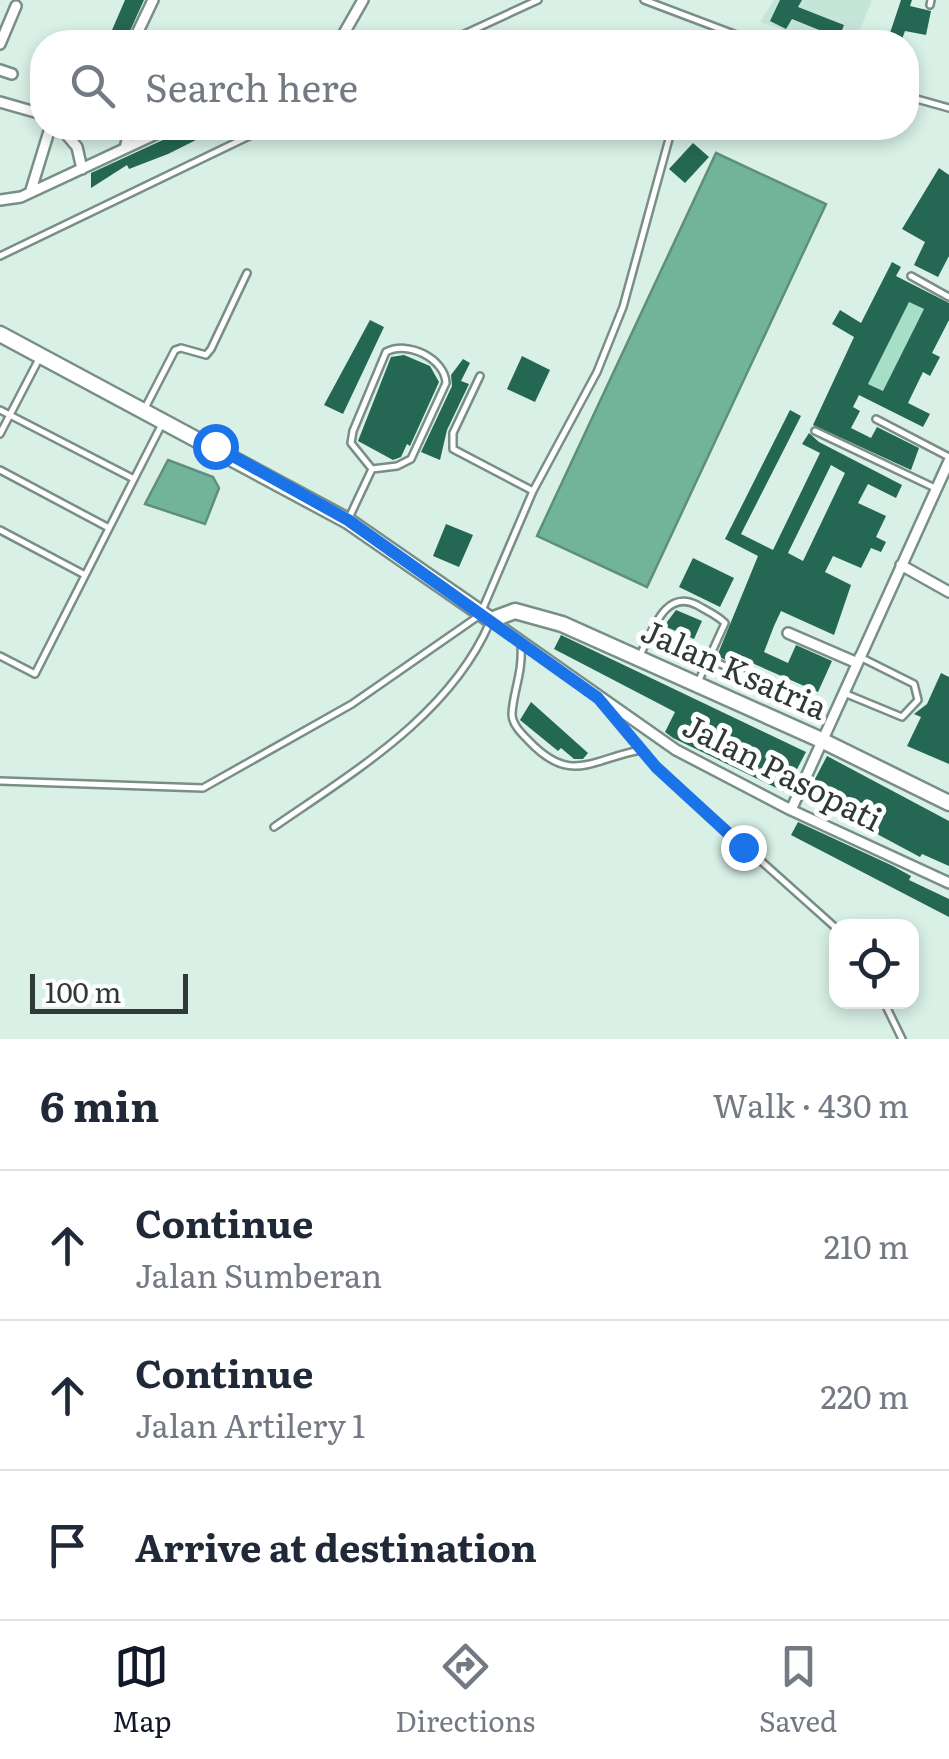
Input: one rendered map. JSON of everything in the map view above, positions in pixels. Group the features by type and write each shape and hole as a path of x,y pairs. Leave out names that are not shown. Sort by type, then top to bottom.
{"street":[{"path":"139,30 153,0"},
{"path":"346,30 363,0"},
{"path":"0,44 16,6"},
{"path":"0,70 12,74"},
{"path":"0,102 30,111"},
{"path":"30,190 46,140"},
{"path":"71,140 82,168"},
{"path":"125,148 127,140"},
{"path":"0,200 21,197 143,140"},
{"path":"0,334 145,408 348,520 487,616"},
{"path":"791,810 819,739 949,459"},
{"path":"901,565 949,592"},
{"name":"Jalan Ksatria","path":"487,616 515,612 534,616 639,657 949,802"},
{"name":"Jalan Pasopati","path":"487,616 521,644 676,750 791,810 949,883"},
{"path":"788,633 856,659"}],"lane":[{"path":"473,30 538,0"},
{"path":"644,0 720,30"},
{"path":"919,100 949,108"},
{"path":"0,256 241,140"},
{"path":"274,827 425,716 452,686 487,616 533,491 596,372 623,308 669,140"},
{"path":"145,408 175,350 206,355 211,350 247,273"},
{"path":"912,276 949,298"},
{"path":"402,348 438,362 446,372 446,384 412,459 397,466 372,469 351,443 352,431 386,352 402,348"},
{"path":"0,434 41,354"},
{"path":"480,376 452,433 454,450 533,491"},
{"path":"0,410 134,479"},
{"path":"0,656 35,674 165,419"},
{"path":"876,419 949,459"},
{"path":"815,431 936,488"},
{"path":"348,520 372,469"},
{"path":"0,470 109,528"},
{"path":"0,530 86,575"},
{"path":"639,657 668,604 677,599 724,624 712,660 698,683"},
{"path":"0,781 203,788 352,704 487,616"},
{"path":"521,644 520,689 512,713 515,724 538,751 556,764 574,768 641,750"},
{"path":"841,692 902,717 918,700 914,684 856,659"},
{"path":"712,660 796,700"},
{"path":"598,698 641,750 829,922"},
{"path":"887,1009 902,1039"}],"shaded area":[{"path":"774,0 872,0 860,30 785,30 760,22"},
{"path":"716,153 826,204 647,587 537,536"},
{"path":"903,299 933,314 919,319 888,381 893,396 849,374 873,374 905,309"},
{"path":"168,460 213,477 219,488 205,524 145,504"}],"building":[{"path":"125,0 144,0 130,30 112,30"},
{"path":"780,0 802,0 798,7 844,25 842,30 819,30 792,19 786,29 770,21"},
{"path":"901,0 912,0 910,6 931,11 926,35 919,30 891,30"},
{"path":"163,140 196,140 129,169 127,165 91,188 91,173"},
{"path":"693,143 709,157 685,183 669,169"},
{"path":"939,168 949,175 949,256 938,277 914,265 925,242 902,229"},
{"path":"892,262 901,267 896,276 949,303 949,320 932,353 940,357 930,376 923,372 908,403 930,414 923,427 859,395 853,407 860,411 851,428 871,438 877,427 919,448 911,470 813,425 854,337 832,324 840,310 861,323","holes":["909,302 924,309 883,391 868,384"]},
{"path":"370,320 384,327 343,414 324,405"},
{"path":"404,355 430,366 439,382 410,446 407,444 401,457 393,460 358,441 391,357"},
{"path":"522,356 550,370 535,402 507,389"},
{"path":"463,359 470,363 461,381 469,384 447,430 440,460 421,452 452,386 451,375"},
{"path":"790,410 801,416 741,534 773,550 820,453 802,444 809,433 902,485 896,498 868,484 858,503 886,516 876,537 886,542 881,552 871,548 861,568 833,556 825,572 851,585 834,635 781,611 774,626 764,652 788,663 796,645 832,661 818,692 745,660 741,667 717,656 758,556 725,539","holes":["831,465 845,473 803,561 788,553"]},
{"path":"446,524 473,535 459,567 433,556"},
{"path":"693,558 734,578 720,607 679,587"},
{"path":"676,610 702,621 694,639 664,626"},
{"path":"561,635 806,752 785,792 673,738 665,732 675,712 554,649"},
{"path":"941,673 949,677 949,764 907,746 921,717 914,714 927,704"},
{"path":"531,702 588,753 583,759 574,759 561,748 558,751 520,720"},
{"path":"827,756 949,821 949,866 922,854 920,857 806,796"},
{"path":"798,822 893,866 911,876 909,880 949,899 949,917 791,835"}],"route":[{"path":"215,446 348,520 598,698 656,767 743,847"}]}
